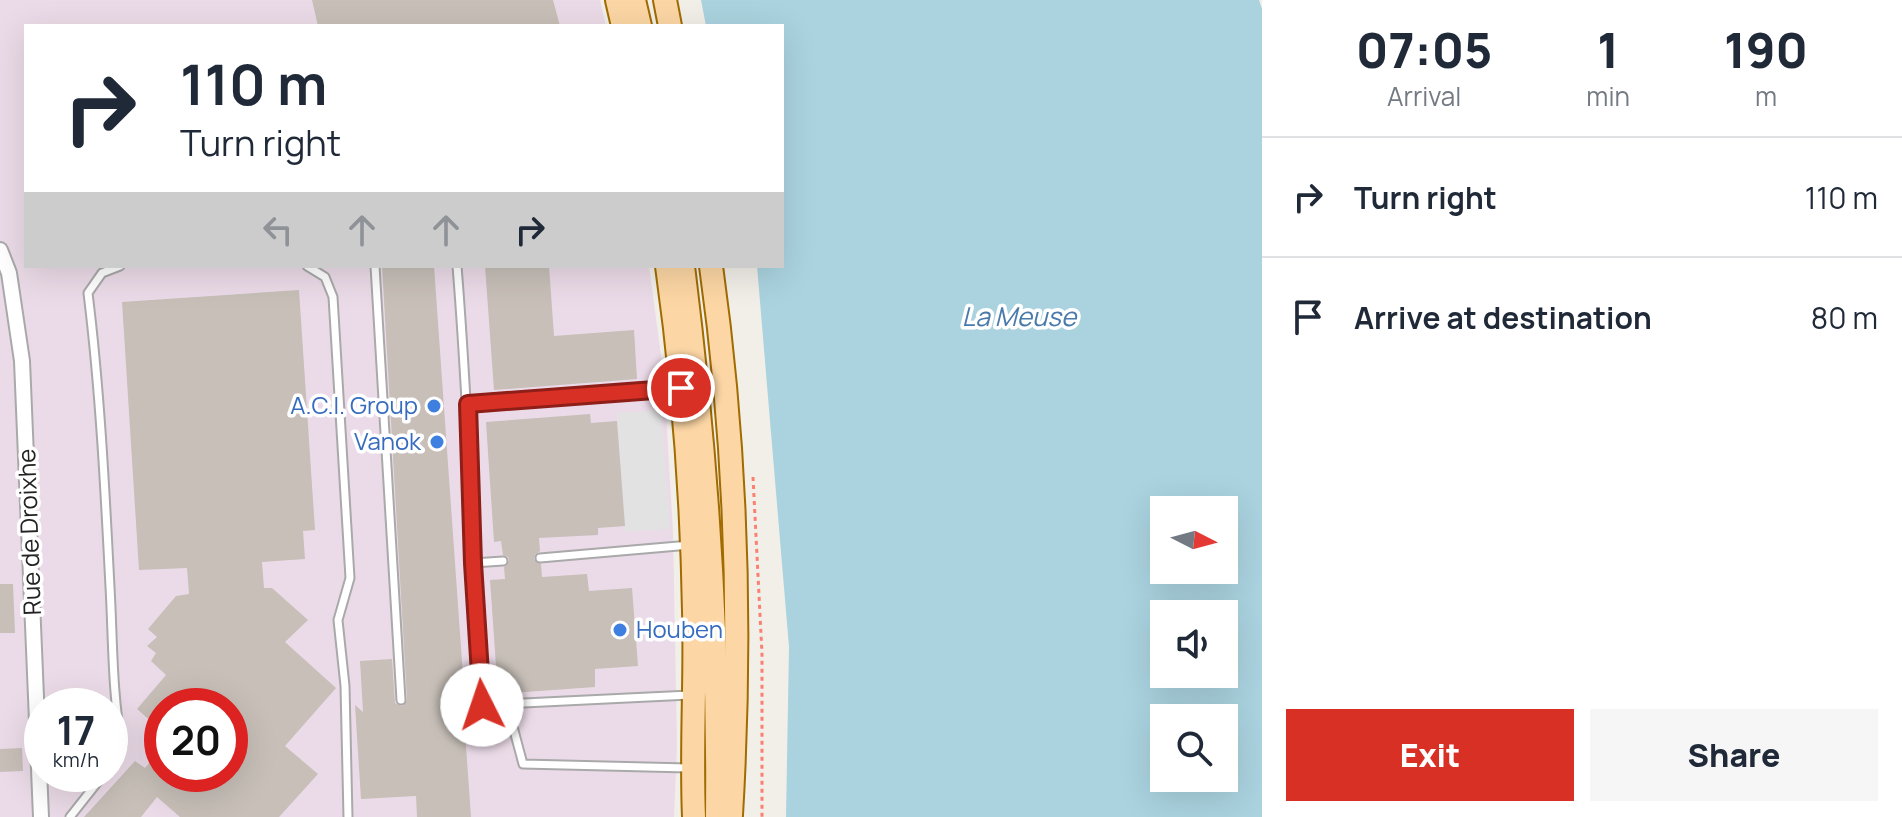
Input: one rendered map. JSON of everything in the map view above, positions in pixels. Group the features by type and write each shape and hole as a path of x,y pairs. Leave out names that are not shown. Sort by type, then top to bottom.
{"main road":[{"path":"617,0 623,24"},
{"path":"634,0 640,24"},
{"path":"665,0 670,24"},
{"path":"667,268 681,388 692,545 696,694 694,817"},
{"path":"683,268 695,368 711,565 716,655 717,817"},
{"path":"711,268 734,493 738,588 738,674 731,817"},
{"path":"703,817 706,611 711,565"},
{"path":"738,674 746,817"}],"street":[{"name":"Rue de Droixhe","path":"0,250 9,273 22,361 41,817"},
{"path":"468,404 681,388"}],"lane":[{"path":"114,688 97,365 88,293 102,273 115,268"},
{"path":"310,268 325,277 333,297 350,578 338,620 345,686 348,817"},
{"path":"375,268 401,700"},
{"path":"457,268 468,404 482,705 696,694"},
{"path":"540,558 692,545"},
{"path":"473,563 503,561"},
{"path":"465,711 512,723 523,764 694,768"},
{"path":"70,817 90,792"}],"shaded area":[{"path":"0,0 600,0 606,24 24,24 24,268 649,268 664,378 673,532 677,745 674,817 0,817"},
{"path":"661,410 670,529 625,532 617,413"}],"water":[{"name":"La Meuse","path":"701,0 1259,0 1262,9 1262,817 786,817 789,647 757,268 784,268 784,24 706,24"}],"building":[{"path":"312,0 553,0 559,24 318,24"},
{"path":"382,268 434,268 465,704 459,712 464,718 471,817 417,817 416,796 361,799 355,705 363,712 360,661 392,659 395,703 402,706 407,700"},
{"path":"485,268 549,268 554,336 634,330 637,379 494,390"},
{"path":"299,290 315,530 303,531 305,559 262,562 264,588 272,588 308,620 285,642 336,688 285,746 318,774 279,817 180,817 157,797 141,817 84,817 107,792 128,792 128,769 135,761 144,767 144,792 248,792 248,688 155,688 166,675 151,661 156,653 147,646 157,637 148,629 176,596 189,594 187,568 139,570 122,302"},
{"path":"590,414 591,423 617,421 625,526 598,528 598,535 539,538 540,551 534,559 541,564 542,577 587,574 589,591 632,588 638,666 595,669 595,687 498,694 490,580 505,579 504,567 509,561 503,555 501,541 494,542 486,422"},
{"path":"0,584 13,584 15,633 0,633"},
{"path":"144,701 144,715 137,709"},
{"path":"22,748 23,771 0,772 0,749"}],"place":[{"name":"A.C.I. Group","path":"434,406"},
{"name":"Vanok","path":"437,442"},
{"name":"Houben","path":"620,630"}],"route":[{"path":"482,705 468,404 681,388"}]}
